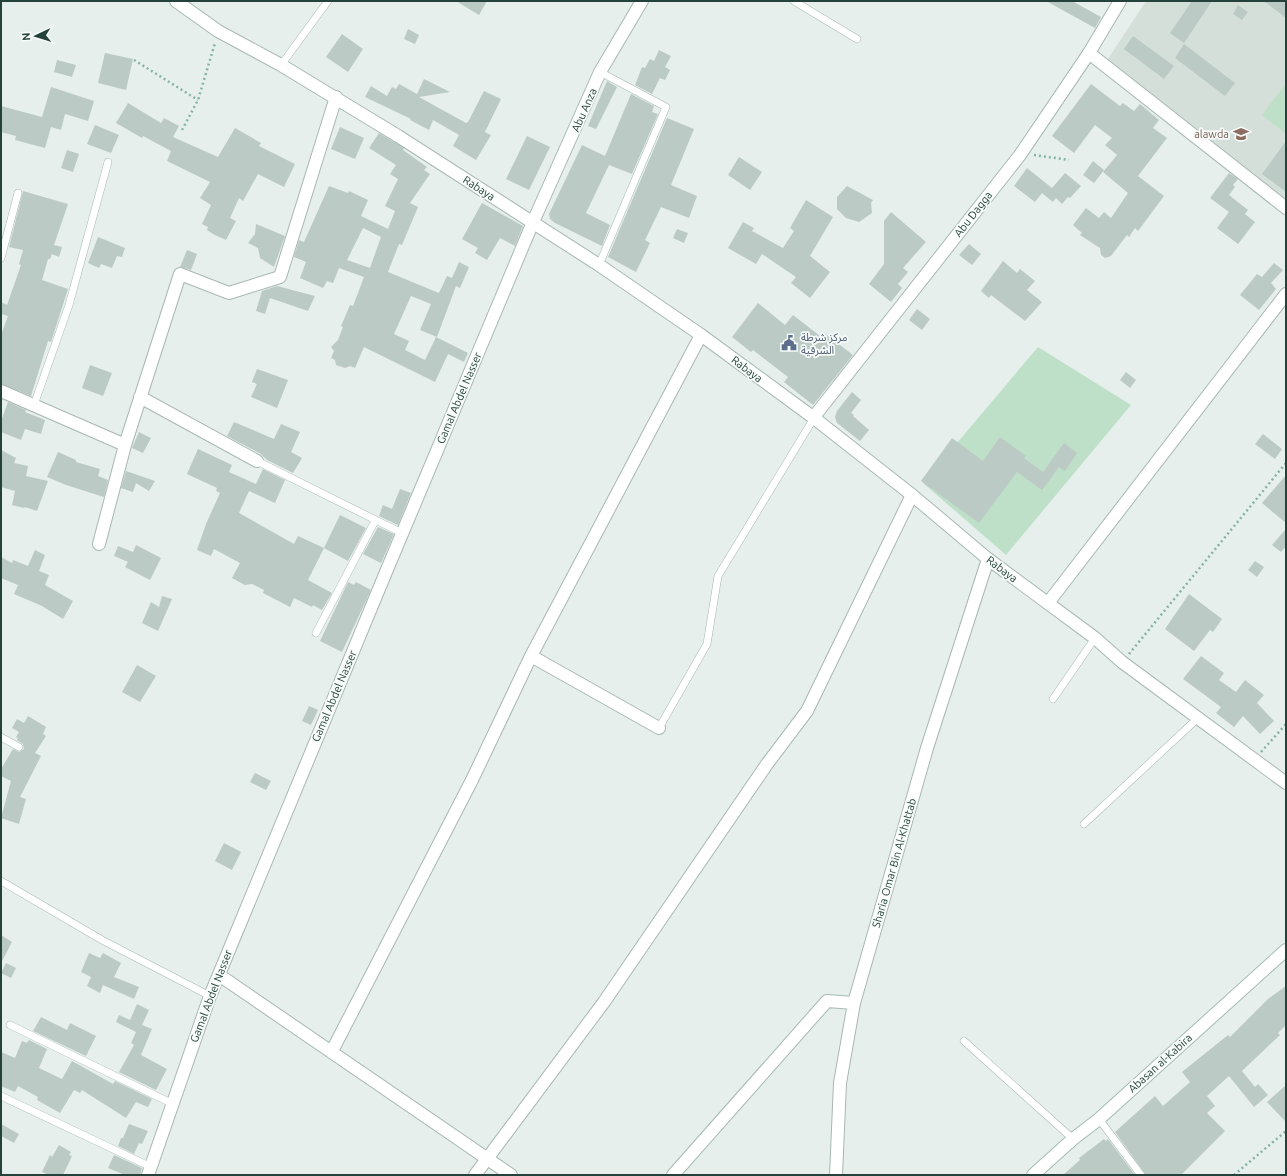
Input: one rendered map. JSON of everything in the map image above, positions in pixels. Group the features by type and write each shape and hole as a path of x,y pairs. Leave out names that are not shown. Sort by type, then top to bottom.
{"street":[{"name":"Rabaya","path":"176,1 218,31 336,97 533,222 701,335 813,418 912,495 988,559 1095,638 1122,662 1286,783"},
{"name":"Abu Anza","path":"533,222 600,72 642,1"},
{"name":"Abu Dagga","path":"813,418 1020,155 1089,53 1120,1"},
{"path":"1089,53 1286,208"},
{"path":"99,544 125,444 180,274 228,293 280,277 336,97"},
{"name":"Gamal Abdel Nasser","path":"149,1171 210,996 533,222"},
{"path":"1048,603 1286,294"},
{"path":"332,1051 472,780 532,656 701,335"},
{"path":"1,391 125,444"},
{"path":"140,397 257,461"},
{"path":"475,1175 604,1002 767,764 806,711 912,495"},
{"name":"Sharia Omar Bin Al-Khattab","path":"836,1175 840,1083 854,1003 927,748 988,559"},
{"path":"532,656 659,728"},
{"name":"Abasan al-Kabira","path":"1033,1175 1073,1138 1099,1119 1286,950"},
{"path":"219,975 511,1175"},
{"path":"673,1175 827,1002 854,1003"}],"lane":[{"path":"281,65 328,1"},
{"path":"794,1 857,39"},
{"path":"599,265 666,107 600,72"},
{"path":"34,405 69,304 108,162"},
{"path":"1,258 18,193"},
{"path":"659,728 707,644 718,576 813,418"},
{"path":"257,461 375,521 402,533"},
{"path":"316,633 375,521"},
{"path":"1053,699 1095,638"},
{"path":"1084,824 1198,719"},
{"path":"1,737 19,747"},
{"path":"1,881 102,940 210,996"},
{"path":"10,1025 172,1103"},
{"path":"964,1041 1073,1138"},
{"path":"1,1096 149,1171"},
{"path":"1099,1119 1141,1175"}],"path":[{"path":"182,130 198,100 218,31"},
{"path":"134,60 198,100"},
{"path":"1020,155 1044,156 1069,160"},
{"path":"1122,662 1286,463"},
{"path":"1254,760 1286,724"},
{"path":"1234,1175 1286,1131"}],"shaded area":[{"name":"alawda","path":"1146,1 1286,1 1286,207 1106,62"}],"green space":[{"path":"1286,83 1286,134 1262,115"},
{"path":"1038,347 1131,405 1006,555 923,483"}],"building":[{"path":"456,1 487,1 479,15"},
{"path":"1046,1 1072,1 1101,17 1095,28"},
{"path":"1192,1 1212,1 1184,43 1170,33"},
{"path":"1264,1 1286,1 1286,18"},
{"path":"1238,5 1248,12 1242,20 1233,14"},
{"path":"408,29 419,35 415,44 404,39"},
{"path":"342,34 363,49 348,72 326,57"},
{"path":"1133,36 1174,66 1164,79 1124,49"},
{"path":"1184,44 1235,83 1225,96 1175,58"},
{"path":"659,50 671,56 665,67 670,70 665,80 660,78 652,94 635,85 642,67 645,68 650,59 654,61"},
{"path":"105,53 133,59 126,90 98,83"},
{"path":"57,60 76,65 72,77 54,72"},
{"path":"424,79 450,92 419,97 466,123 468,122 484,91 501,99 485,132 491,135 476,160 453,146 459,135 433,120 429,130 410,120 411,119 365,97 371,86 387,96 392,87 396,89 399,84 417,94"},
{"path":"607,81 617,87 596,129 588,126"},
{"path":"1091,84 1120,106 1123,103 1134,111 1140,104 1159,120 1153,128 1167,138 1138,176 1164,196 1138,231 1135,228 1129,237 1127,235 1111,256 1105,258 1101,255 1100,248 1080,235 1082,233 1073,225 1086,208 1099,218 1104,212 1111,218 1128,193 1103,172 1117,155 1105,145 1112,138 1095,125 1074,153 1052,136"},
{"path":"51,87 94,101 88,121 65,114 61,130 51,127 45,148 15,140 16,136 1,132 1,106 42,117"},
{"path":"631,94 654,106 652,112 658,114 632,174 609,165 586,213 610,225 602,246 555,223 550,219 549,214 582,145 605,156"},
{"path":"128,103 161,123 164,118 179,126 173,137 218,157 235,128 261,143 259,146 295,164 284,187 258,174 243,201 239,198 230,218 236,221 226,240 207,230 208,227 202,224 211,205 200,198 210,182 167,161 171,151 143,136 142,138 116,123"},
{"path":"667,118 694,129 671,185 697,196 689,218 661,207 645,240 650,243 636,272 608,257"},
{"path":"95,125 119,135 111,153 87,144"},
{"path":"340,127 364,138 355,159 331,149"},
{"path":"379,133 404,148 403,150 427,167 424,170 430,174 410,203 418,207 402,245 399,244 388,272 439,293 447,276 452,278 459,262 469,267 460,288 456,286 437,337 420,330 431,304 411,296 394,334 409,341 405,350 425,360 436,337 468,353 464,362 448,354 435,382 364,347 355,368 350,366 345,368 336,365 335,360 331,358 334,351 331,347 338,340 343,327 341,326 350,305 353,306 364,277 339,268 333,283 327,281 323,288 300,278 306,262 294,257 299,240 304,242 329,186 348,193 349,191 368,200 361,216 388,229 395,211 385,206 398,179 390,174 396,165 369,148","holes":["363,228 381,237 370,268 347,260"]},
{"path":"527,136 550,147 529,190 506,179"},
{"path":"1286,141 1286,192 1262,174"},
{"path":"67,150 79,154 73,172 61,168"},
{"path":"739,157 762,172 750,190 728,175"},
{"path":"1093,161 1104,170 1094,183 1083,175"},
{"path":"1027,168 1052,188 1065,173 1081,186 1062,204 1056,198 1053,202 1042,193 1035,202 1014,186"},
{"path":"1229,173 1238,179 1233,185 1235,187 1229,195 1248,210 1245,214 1255,222 1238,244 1217,228 1229,212 1210,198"},
{"path":"847,186 873,200 871,203 872,213 859,222 846,218 837,209 837,197"},
{"path":"23,191 68,204 54,245 62,247 59,257 52,254 50,259 48,259 42,280 68,289 51,342 48,341 31,396 1,384 1,335 8,316 1,314 1,302 7,305 21,265 19,264 23,250 9,247"},
{"path":"806,200 833,217 810,256 830,272 810,298 791,283 796,277 762,254 756,264 728,248 743,222 754,228 752,231 783,248 794,231 790,228"},
{"path":"482,203 523,226 515,246 500,238 487,260 475,253 478,248 462,239"},
{"path":"891,212 926,242 903,268 908,272 898,284 902,288 891,302 869,284 884,264 884,221"},
{"path":"256,224 285,236 274,267 260,258 258,248 248,243 255,234"},
{"path":"677,229 688,233 684,243 673,238"},
{"path":"98,237 125,248 122,257 117,256 112,268 101,264 99,268 88,263"},
{"path":"969,244 981,254 972,265 959,255"},
{"path":"187,250 197,254 191,270 180,267"},
{"path":"1003,261 1017,273 1020,269 1035,281 1027,290 1042,302 1025,321 991,295 989,298 981,291"},
{"path":"1274,263 1283,270 1271,283 1276,289 1259,310 1240,295 1257,274 1262,277"},
{"path":"277,286 315,296 308,311 270,298 265,314 256,311 262,291"},
{"path":"758,303 785,325 793,315 820,336 823,332 853,355 813,405 784,382 788,377 753,350 751,352 732,337"},
{"path":"917,309 930,319 922,330 909,320"},
{"path":"90,365 112,373 103,396 82,388"},
{"path":"257,369 288,380 277,408 251,397 257,384 252,382"},
{"path":"1126,372 1136,380 1130,388 1120,380"},
{"path":"852,392 861,400 851,413 869,430 860,441 837,423 835,417 837,411"},
{"path":"8,402 26,410 25,412 45,420 41,434 25,429 21,440 1,432 1,421"},
{"path":"234,422 274,439 281,424 300,432 291,452 302,458 293,473 267,460 261,454 227,436"},
{"path":"139,432 151,438 143,453 132,448"},
{"path":"1263,434 1282,449 1275,459 1255,444"},
{"path":"1000,437 1026,456 1024,458 1043,472 1064,443 1077,453 1065,471 1059,467 1042,490 1017,472 979,523 921,481 952,438 983,461"},
{"path":"198,449 232,465 229,472 256,484 263,469 285,480 275,503 249,491 239,513 294,544 298,536 324,548 308,580 332,593 322,610 294,598 290,607 263,593 264,590 252,584 245,585 232,578 240,563 214,549 211,556 197,550 206,524 220,493 216,491 217,488 187,474"},
{"path":"1,450 16,458 14,463 28,466 26,476 48,481 37,511 12,505 15,491 1,487"},
{"path":"58,452 76,460 76,462 100,469 98,476 108,480 104,497 66,485 47,477"},
{"path":"126,471 155,481 149,491 136,483 133,492 121,488"},
{"path":"1286,475 1286,523 1262,503"},
{"path":"400,489 411,493 398,525 379,516 383,505 392,509"},
{"path":"340,515 366,528 348,561 324,548"},
{"path":"378,527 394,534 381,563 363,554"},
{"path":"1286,529 1286,546 1281,552 1272,545"},
{"path":"136,545 161,558 150,580 125,567 128,562 114,556 118,546 133,552"},
{"path":"35,550 45,555 39,571 49,575 45,585 73,601 63,619 42,606 14,594 18,585 1,578 1,557 12,563 13,560 28,566"},
{"path":"1255,561 1264,567 1257,577 1248,570"},
{"path":"348,582 354,585 356,582 371,590 342,652 320,641"},
{"path":"1189,594 1222,619 1213,632 1210,630 1194,651 1165,629"},
{"path":"162,596 172,599 158,631 142,623 151,602 159,607"},
{"path":"1201,656 1224,673 1219,680 1236,692 1245,680 1264,695 1257,703 1274,721 1260,734 1243,716 1234,727 1216,713 1221,707 1183,679"},
{"path":"137,665 156,676 140,702 122,692"},
{"path":"309,706 318,710 311,725 302,721"},
{"path":"28,716 46,727 43,734 46,736 35,753 41,756 20,797 26,799 19,824 1,818 11,781 1,776 1,769 13,749 19,752 24,749 23,744 17,740 18,738 16,737 19,732 12,728 17,719 24,723"},
{"path":"255,773 271,781 266,790 250,782"},
{"path":"224,843 241,852 232,870 215,861"},
{"path":"1,935 12,942 1,963"},
{"path":"89,953 100,958 103,953 121,963 114,977 139,987 134,999 103,985 100,993 87,986 91,977 81,972"},
{"path":"6,963 16,968 11,978 1,973"},
{"path":"1286,986 1286,1025 1278,1033 1280,1035 1242,1071 1255,1087 1258,1084 1268,1095 1254,1107 1229,1076 1207,1096 1215,1106 1207,1113 1225,1131 1181,1175 1146,1175 1115,1132 1155,1096 1163,1106 1190,1082 1182,1072 1228,1035 1230,1037 1268,999"},
{"path":"137,1004 149,1010 142,1025 152,1029 141,1055 167,1069 156,1090 119,1072 134,1045 131,1043 136,1032 116,1022 119,1015 130,1020"},
{"path":"41,1017 67,1030 70,1023 96,1036 86,1056 33,1031"},
{"path":"29,1040 47,1049 39,1068 62,1079 72,1061 113,1084 115,1081 152,1099 148,1107 136,1102 126,1118 82,1090 80,1093 74,1090 60,1113 37,1100 38,1097 18,1086 15,1092 1,1086 1,1052 15,1058 22,1041 27,1043"},
{"path":"1286,1085 1286,1122 1267,1102"},
{"path":"1,1124 19,1134 14,1143 1,1136"},
{"path":"129,1124 148,1131 142,1144 139,1143 134,1154 118,1146"},
{"path":"1104,1139 1106,1141 1108,1139 1135,1175 1063,1175 1080,1160 1079,1158"},
{"path":"59,1145 71,1152 69,1155 72,1156 63,1175 49,1175 42,1172 50,1155 52,1157"},
{"path":"114,1155 142,1168 140,1175 125,1175 108,1168"}],"place":[{"name":"alawda","path":"1241,134"},
{"name":"مركز شرطة الشرقية","path":"789,343"}]}
